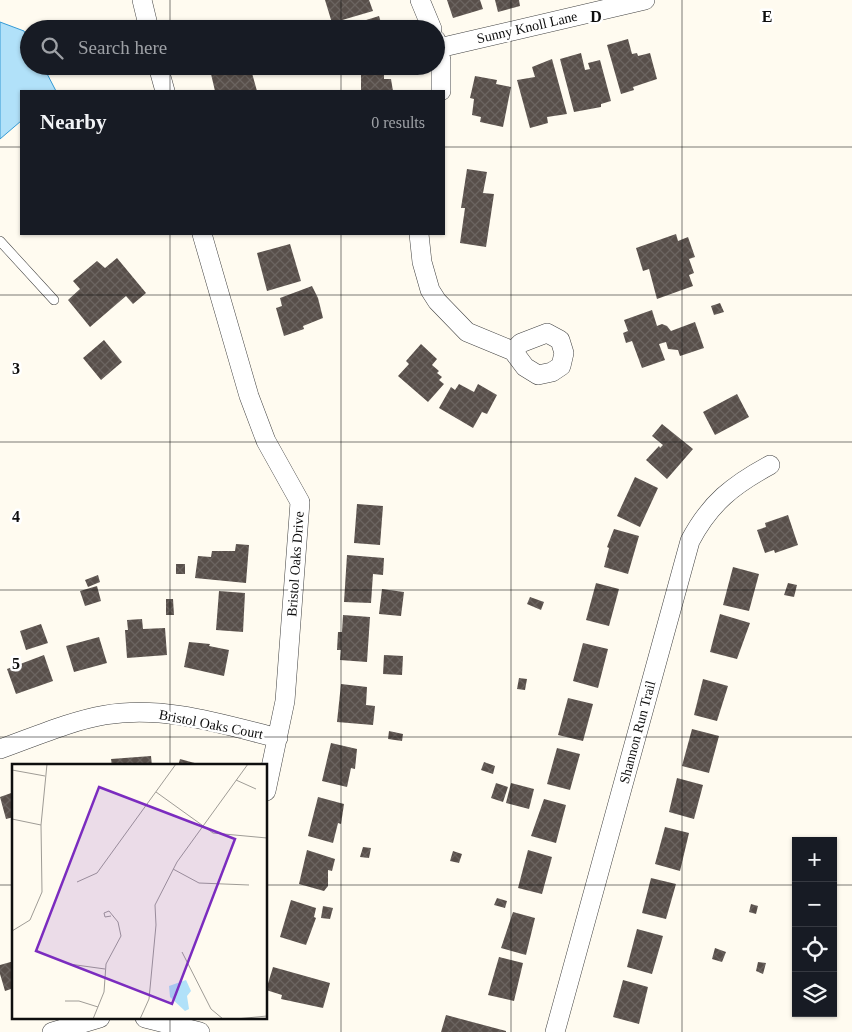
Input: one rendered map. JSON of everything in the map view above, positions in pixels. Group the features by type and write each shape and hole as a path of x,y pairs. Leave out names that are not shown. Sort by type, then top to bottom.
{"street":[{"path":"142,0 147,20"},
{"path":"420,0 428,20"},
{"name":"Sunny Knoll Lane","path":"445,43 644,0"},
{"path":"161,75 165,90"},
{"path":"440,75 441,90"},
{"name":"Bristol Oaks Drive","path":"202,235 249,396 266,441 300,502 285,701 268,782"},
{"path":"419,235 422,262 437,301 467,332 514,351"},
{"name":"Shannon Run Trail","path":"555,1032 690,541 699,524 719,499 747,478 770,465"},
{"name":"Bristol Oaks Court","path":"0,749 69,725 121,712 166,713 278,738"},
{"path":"52,1032 93,1020"},
{"path":"153,1020 202,1032 206,1020"}],"lane":[{"path":"0,242 54,300"}],"water":[{"path":"0,22 20,30 20,75 48,75 55,90 20,90 20,122 0,139"}],"building":[{"path":"325,0 369,0 373,11 342,20 331,20"},
{"path":"447,0 480,0 483,9 453,18"},
{"path":"495,0 519,0 520,6 498,12"},
{"path":"379,16 380,20 366,20"},
{"path":"628,39 632,54 637,53 638,56 650,53 657,79 633,87 634,90 621,94 607,45"},
{"path":"581,53 585,70 590,69 588,63 600,60 611,101 601,104 601,107 574,112 560,59"},
{"path":"552,59 567,114 547,117 548,123 530,128 517,80 535,77 532,67"},
{"path":"211,75 253,75 257,90 215,90"},
{"path":"361,75 384,75 384,79 391,79 393,90 361,90"},
{"path":"475,76 497,80 496,84 511,87 503,127 480,122 481,117 472,115 474,99 470,98"},
{"path":"467,169 487,172 483,193 494,194 486,247 460,243 465,208 461,208"},
{"path":"676,234 678,241 688,237 695,257 689,259 694,273 689,275 693,286 657,299 649,269 643,271 636,248"},
{"path":"290,244 301,281 267,291 257,253"},
{"path":"117,258 146,293 133,304 126,296 90,327 68,300 80,289 73,281 97,261 105,268"},
{"path":"312,286 318,298 323,318 303,326 304,329 284,336 276,308 282,306 280,298"},
{"path":"720,303 724,312 714,315 711,306"},
{"path":"652,310 657,326 662,324 671,331 695,322 704,348 680,356 678,350 668,349 666,342 659,344 665,360 642,368 632,341 626,343 623,333 628,331 624,320"},
{"path":"104,340 122,362 101,380 83,358"},
{"path":"421,344 437,359 432,365 439,371 437,373 442,377 439,380 444,384 428,402 398,376 409,364 406,361"},
{"path":"459,384 474,392 478,384 497,395 487,414 482,412 473,428 439,408 451,387 455,390"},
{"path":"737,394 749,417 715,435 703,412"},
{"path":"662,424 693,449 667,479 646,460 659,446 660,448 663,445 652,436"},
{"path":"635,477 658,488 640,527 617,516"},
{"path":"357,504 383,506 380,545 354,543"},
{"path":"788,515 798,545 775,553 774,550 765,553 757,530 766,527 765,523"},
{"path":"614,529 639,536 628,574 604,567 609,548 607,547"},
{"path":"236,544 249,545 246,583 195,578 198,556 211,557 212,551 235,551"},
{"path":"347,555 384,558 383,575 373,574 371,603 344,602"},
{"path":"176,564 185,564 185,574 176,574"},
{"path":"733,567 759,574 749,611 723,605"},
{"path":"98,575 100,582 88,587 85,580"},
{"path":"596,583 619,589 609,626 586,620"},
{"path":"788,583 797,585 794,597 784,595"},
{"path":"97,586 101,601 85,606 80,591"},
{"path":"382,589 404,592 401,616 379,614"},
{"path":"219,591 245,593 243,632 216,630"},
{"path":"530,597 544,602 541,610 527,604"},
{"path":"166,599 173,599 174,615 166,615"},
{"path":"720,614 750,623 737,659 710,652"},
{"path":"343,615 370,617 367,662 340,660 341,650 337,650 338,632 342,632"},
{"path":"142,619 143,629 165,628 167,655 127,658 125,630 128,630 127,620"},
{"path":"41,624 48,643 26,650 20,631"},
{"path":"99,637 107,663 74,672 66,646"},
{"path":"189,642 210,644 209,646 229,650 224,676 184,667"},
{"path":"583,643 608,649 598,688 573,681"},
{"path":"44,655 53,681 16,694 7,669"},
{"path":"384,655 403,656 402,675 383,674"},
{"path":"519,678 527,679 525,690 517,689"},
{"path":"703,679 728,686 717,721 694,715"},
{"path":"341,684 367,687 366,705 375,706 373,725 337,722"},
{"path":"568,698 593,704 583,741 558,735"},
{"path":"692,729 719,736 709,773 682,766"},
{"path":"389,731 403,734 402,741 388,739"},
{"path":"331,743 357,749 355,769 351,768 347,787 322,781"},
{"path":"557,748 580,754 570,790 547,784"},
{"path":"151,756 152,764 112,764 111,759"},
{"path":"180,759 198,764 179,764"},
{"path":"484,762 495,766 493,774 481,770"},
{"path":"677,778 703,785 694,819 669,812"},
{"path":"496,783 508,787 503,802 491,798"},
{"path":"511,783 534,789 529,809 506,803"},
{"path":"12,793 12,818 6,819 0,797"},
{"path":"318,797 344,804 341,824 338,823 333,843 308,836"},
{"path":"544,799 566,805 556,843 531,836"},
{"path":"665,827 689,833 680,871 655,864"},
{"path":"363,847 371,848 369,858 360,857"},
{"path":"307,850 335,859 332,871 328,870 328,886 324,891 299,884"},
{"path":"528,850 552,857 542,894 518,888"},
{"path":"453,851 462,854 459,863 450,861"},
{"path":"651,878 676,884 666,919 642,913"},
{"path":"497,898 507,901 505,908 494,905"},
{"path":"291,900 316,908 314,917 316,918 306,945 280,937"},
{"path":"751,904 758,906 756,914 749,912"},
{"path":"323,906 333,908 330,919 321,918"},
{"path":"513,912 535,918 526,955 501,948"},
{"path":"637,929 663,936 652,974 627,967"},
{"path":"715,948 726,952 722,962 712,959"},
{"path":"499,957 523,963 514,1001 488,995"},
{"path":"12,962 12,989 5,991 0,974 0,965"},
{"path":"758,962 766,963 763,974 756,971"},
{"path":"273,967 330,983 323,1008 281,999 282,995 268,991"},
{"path":"623,980 648,987 639,1024 613,1017"},
{"path":"446,1015 506,1031 506,1032 441,1032"}]}
